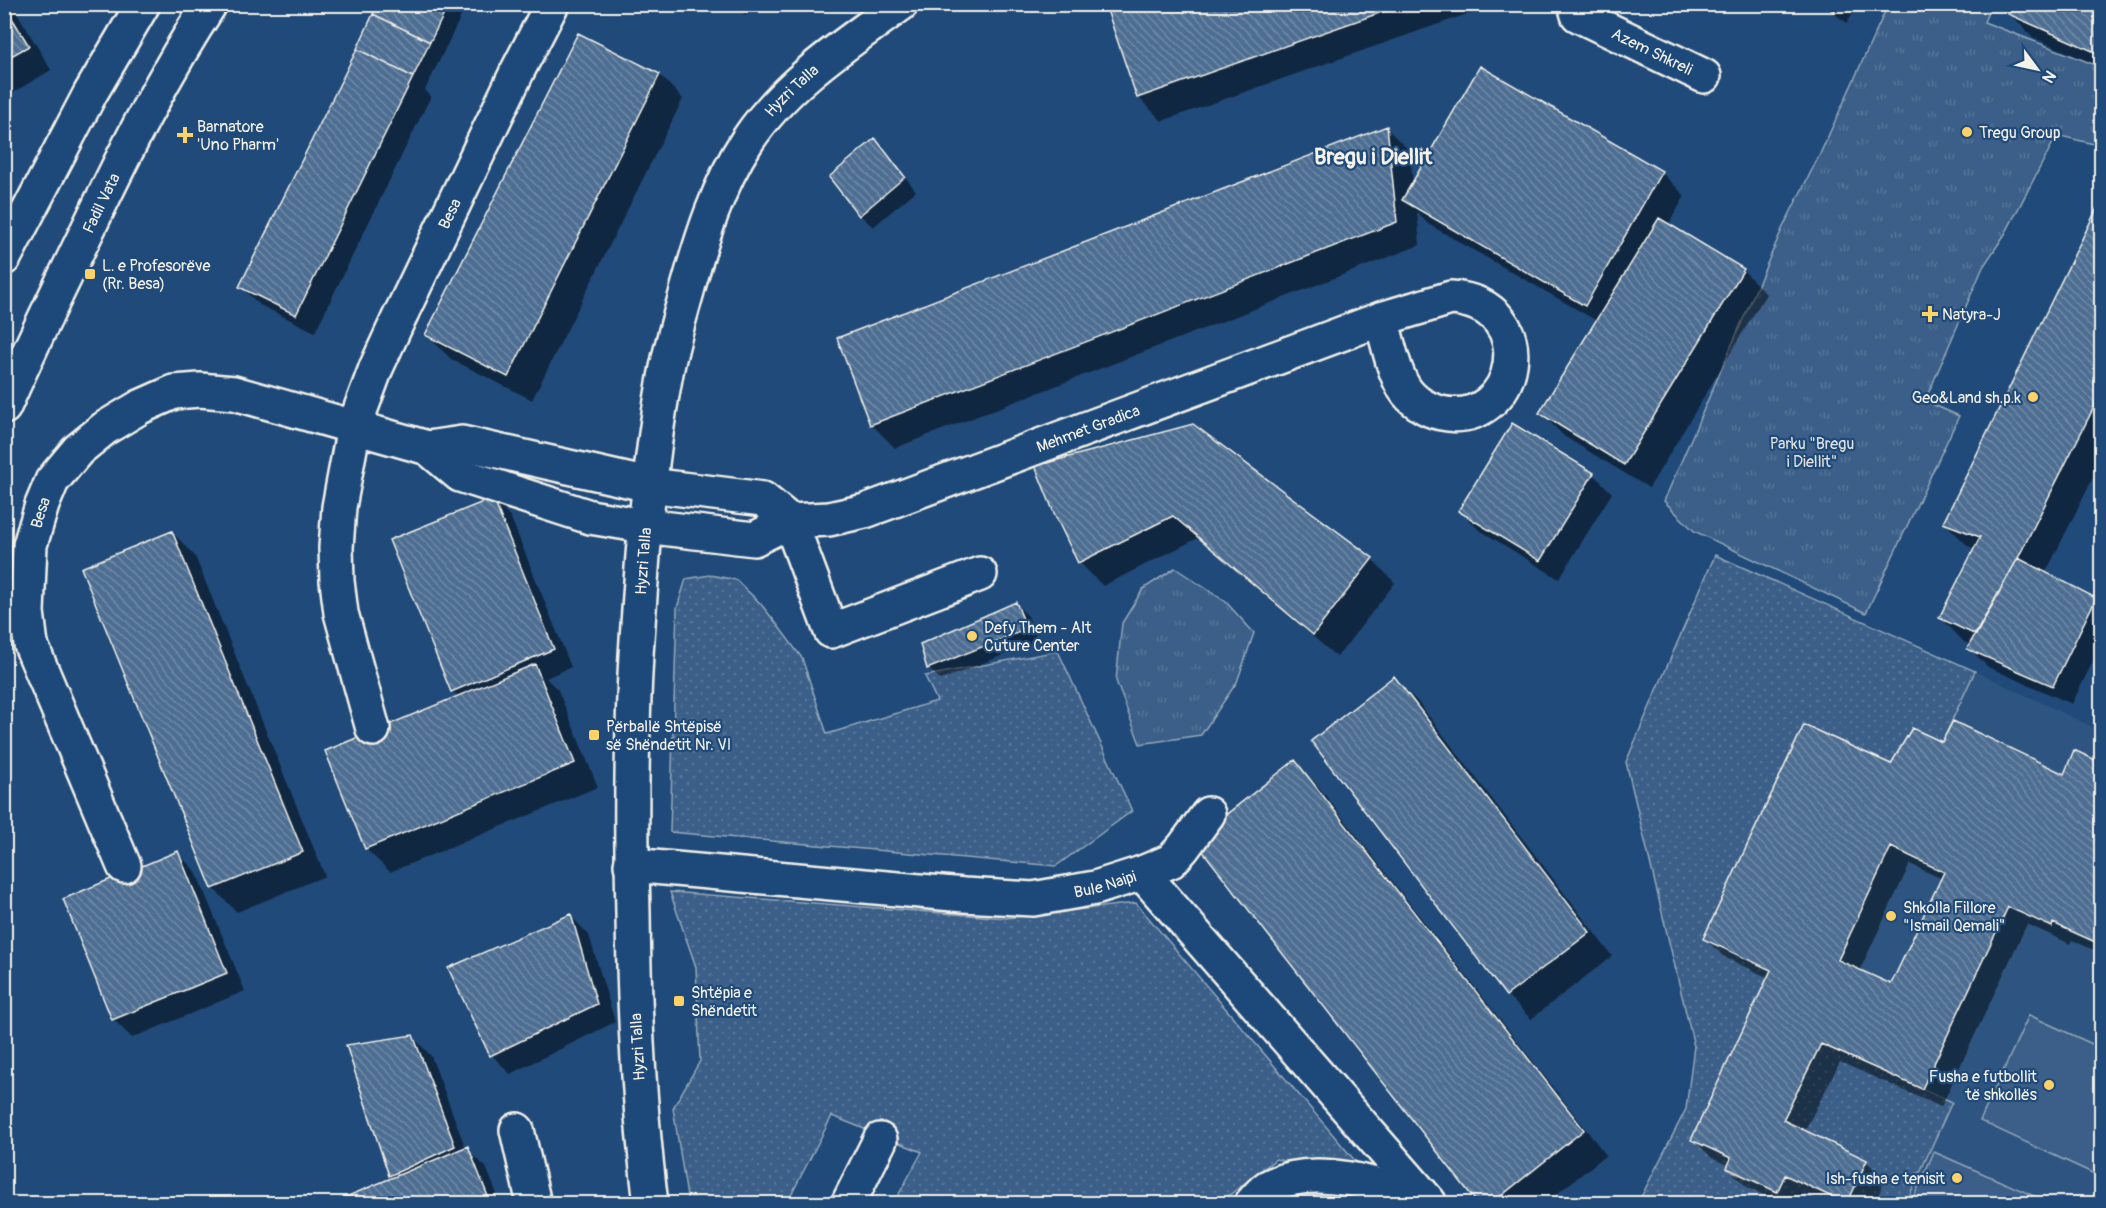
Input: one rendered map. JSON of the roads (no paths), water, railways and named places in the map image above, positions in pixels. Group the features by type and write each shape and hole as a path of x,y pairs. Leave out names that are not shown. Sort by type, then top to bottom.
{"street":[{"path":"4,258 90,94 143,4"},
{"name":"Fadil Vata","path":"4,407 118,167 182,47 210,4"},
{"name":"Besa","path":"373,729 341,613 337,581 336,548 339,507 354,427 376,368 399,318 518,69 552,4"},
{"name":"Hyzri Talla","path":"651,1203 643,1138 635,1021 631,865 633,720 645,526 665,377 693,269 715,206 747,140 768,112 792,88 901,4"},
{"name":"Azem Shkreli","path":"1575,4 1578,15 1704,76"},
{"name":"Mehmet Gradica","path":"645,526 754,539 790,521 830,519 865,511 1381,319"},
{"name":"Besa","path":"124,866 31,645 27,612 30,545 52,481 78,450 105,428 140,407 174,392 200,390 234,393 428,448 460,474 590,517 645,526"},
{"name":"Besa","path":"428,448 462,443 649,485"},
{"path":"649,485 763,499 790,521 831,631 980,574"},
{"path":"1142,873 1171,861 1208,814"},
{"name":"Bule Naipi","path":"631,865 964,895 1033,899 1095,888 1142,873 1429,1202"},
{"path":"517,1130 534,1203"},
{"path":"848,1203 880,1140"},
{"path":"1251,1203 1266,1188 1294,1177 1328,1177 1374,1183 1429,1202"}],"place":[{"name":"Tregu Group","path":"1967,132"},
{"name":"Barnatore 'Uno Pharm'","path":"185,135"},
{"name":"L. e Profesorëve (Rr. Besa)","path":"90,274"},
{"name":"Natyra-J","path":"1930,314"},
{"name":"Geo&Land sh.p.k","path":"2033,397"},
{"name":"Defy Them - Alt Cuture Center","path":"972,636"},
{"name":"Përballë Shtëpisë së Shëndetit Nr. VI","path":"594,735"},
{"name":"Shkolla Fillore \"Ismail Qemali\"","path":"1891,916"},
{"name":"Shtëpia e Shëndetit","path":"679,1001"},
{"name":"Fusha e futbollit të shkollës","path":"2049,1085"},
{"name":"Ish-fusha e tenisit","path":"1957,1178"}],"district":[{"name":"Bregu i Diellit","path":"1373,156"}],"park label":[{"name":"Parku \"Bregu i Diellit\"","path":"1812,452"}]}
